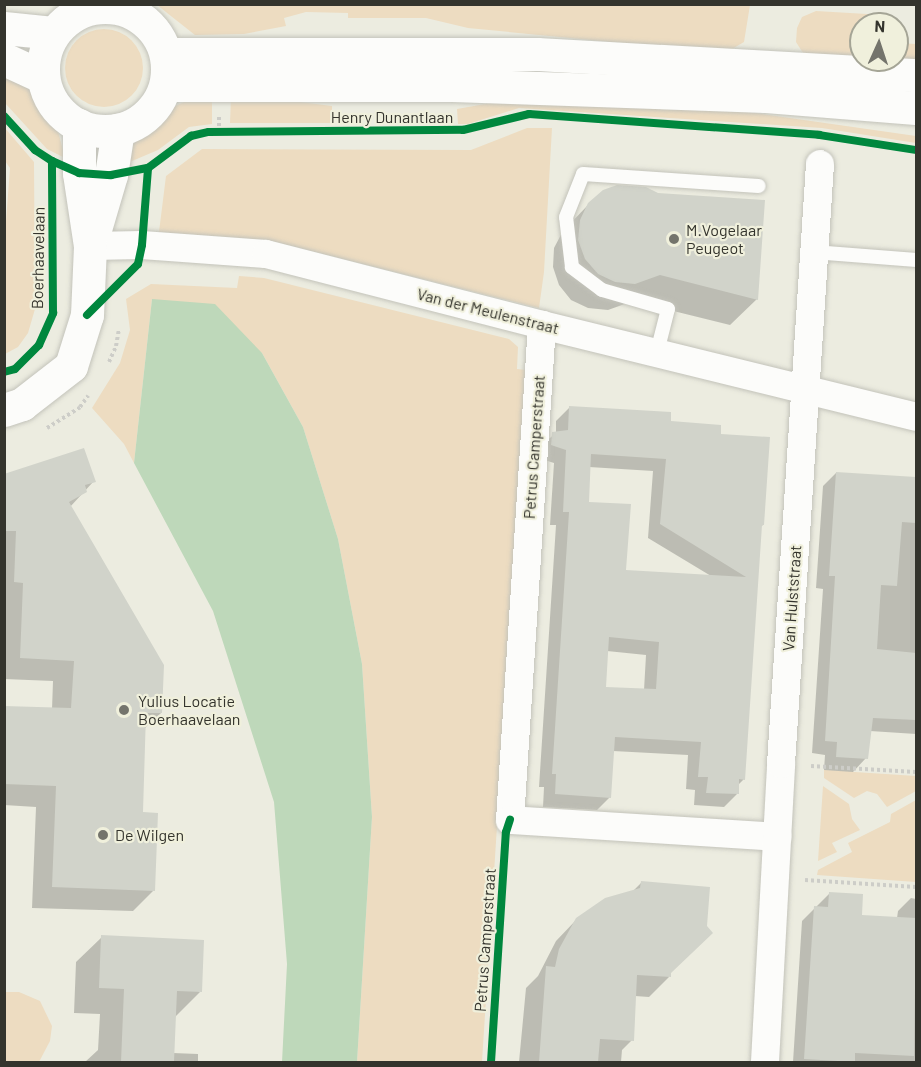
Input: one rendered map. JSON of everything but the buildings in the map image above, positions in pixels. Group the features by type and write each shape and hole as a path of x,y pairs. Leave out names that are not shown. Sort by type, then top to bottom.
{"main road":[{"path":"106,6 126,10 144,20 151,27 158,35 166,69 159,101 148,114 134,124 118,130 98,131 79,125 62,114 49,97 43,77 43,62 53,33 68,18 86,9 106,6"},
{"path":"4,28 53,33"},
{"path":"166,69 537,54 916,75"},
{"path":"4,59 43,77"},
{"name":"Henry Dunantlaan","path":"166,69 453,85 846,100 916,108"},
{"path":"4,410 22,404 71,366 87,315 90,246 79,173 79,125"},
{"path":"90,246 111,175 118,130"}],"street":[{"name":"Van Hulststraat","path":"765,1062 774,878 820,164"},
{"name":"Van der Meulenstraat","path":"90,246 142,245 266,254 916,417"},
{"name":"Petrus Camperstraat","path":"542,325 510,820 777,837"}],"lane":[{"path":"657,352 668,309 602,290 572,267 566,218 583,174 759,186"},
{"path":"814,252 916,260"}],"path":[{"path":"209,132 230,132"},
{"path":"781,764 916,772"},
{"path":"774,878 916,887"}],"shaded area":[{"path":"157,5 750,5 744,42 732,49 714,52 468,28 426,18 348,18 348,13 306,12 284,18 286,26 244,34 195,35"},
{"path":"816,11 849,13 849,63 814,61 803,53 796,42 797,28 802,17"},
{"path":"104,29 119,32 136,46 143,68 140,83 126,100 104,107 89,104 72,90 65,68 68,53 82,36"},
{"path":"909,44 916,44 916,66 909,66"},
{"path":"4,69 18,77 29,89 58,131 65,158 47,149 5,103"},
{"path":"251,96 332,106 332,123 230,123 231,97"},
{"path":"529,96 734,110 916,136 916,143 822,128 519,108 468,124 458,124 457,109"},
{"path":"212,98 212,124 189,127 158,150 125,164 126,154 133,142 173,107 184,102"},
{"path":"4,127 34,162 35,309 28,333 18,347 5,354 4,248 10,168 5,161"},
{"path":"527,128 552,128 544,272 539,308 271,241 159,232 166,176 202,149 471,150"},
{"path":"239,276 264,278 509,339 518,347 517,369 526,370 482,1062 357,1062 372,817 362,664 338,539 303,427 262,353 152,299 134,463 124,444 92,408 120,363 130,330 126,299 151,284 237,288"},
{"path":"152,299 215,304 262,353 303,427 338,539 362,664 372,817 357,1062 282,1062 287,964 274,802 213,611 134,463"},
{"path":"824,770 916,776 916,791 887,807 877,794 867,791 854,798 824,778"},
{"path":"823,786 849,804 852,819 860,830 832,843 837,852 818,861"},
{"path":"916,800 916,882 817,875 818,870 852,852 848,843 890,822 891,814"},
{"path":"4,992 19,992 40,1001 52,1026 50,1041 39,1062 5,1062"}],"cycle path":[{"path":"4,116 35,150 52,161 79,173 111,175 148,168 191,136 209,132 463,130 529,114 819,135 916,150"},
{"name":"Boerhaavelaan","path":"4,372 15,369 39,345 53,313 52,161"},
{"path":"87,315 138,264 142,245 148,168"},
{"path":"491,1062 506,832 510,820"}],"place":[{"name":"M.Vogelaar Peugeot","path":"674,239"},
{"name":"Yulius Locatie Boerhaavelaan","path":"124,710"},
{"name":"De Wilgen","path":"103,835"}]}
